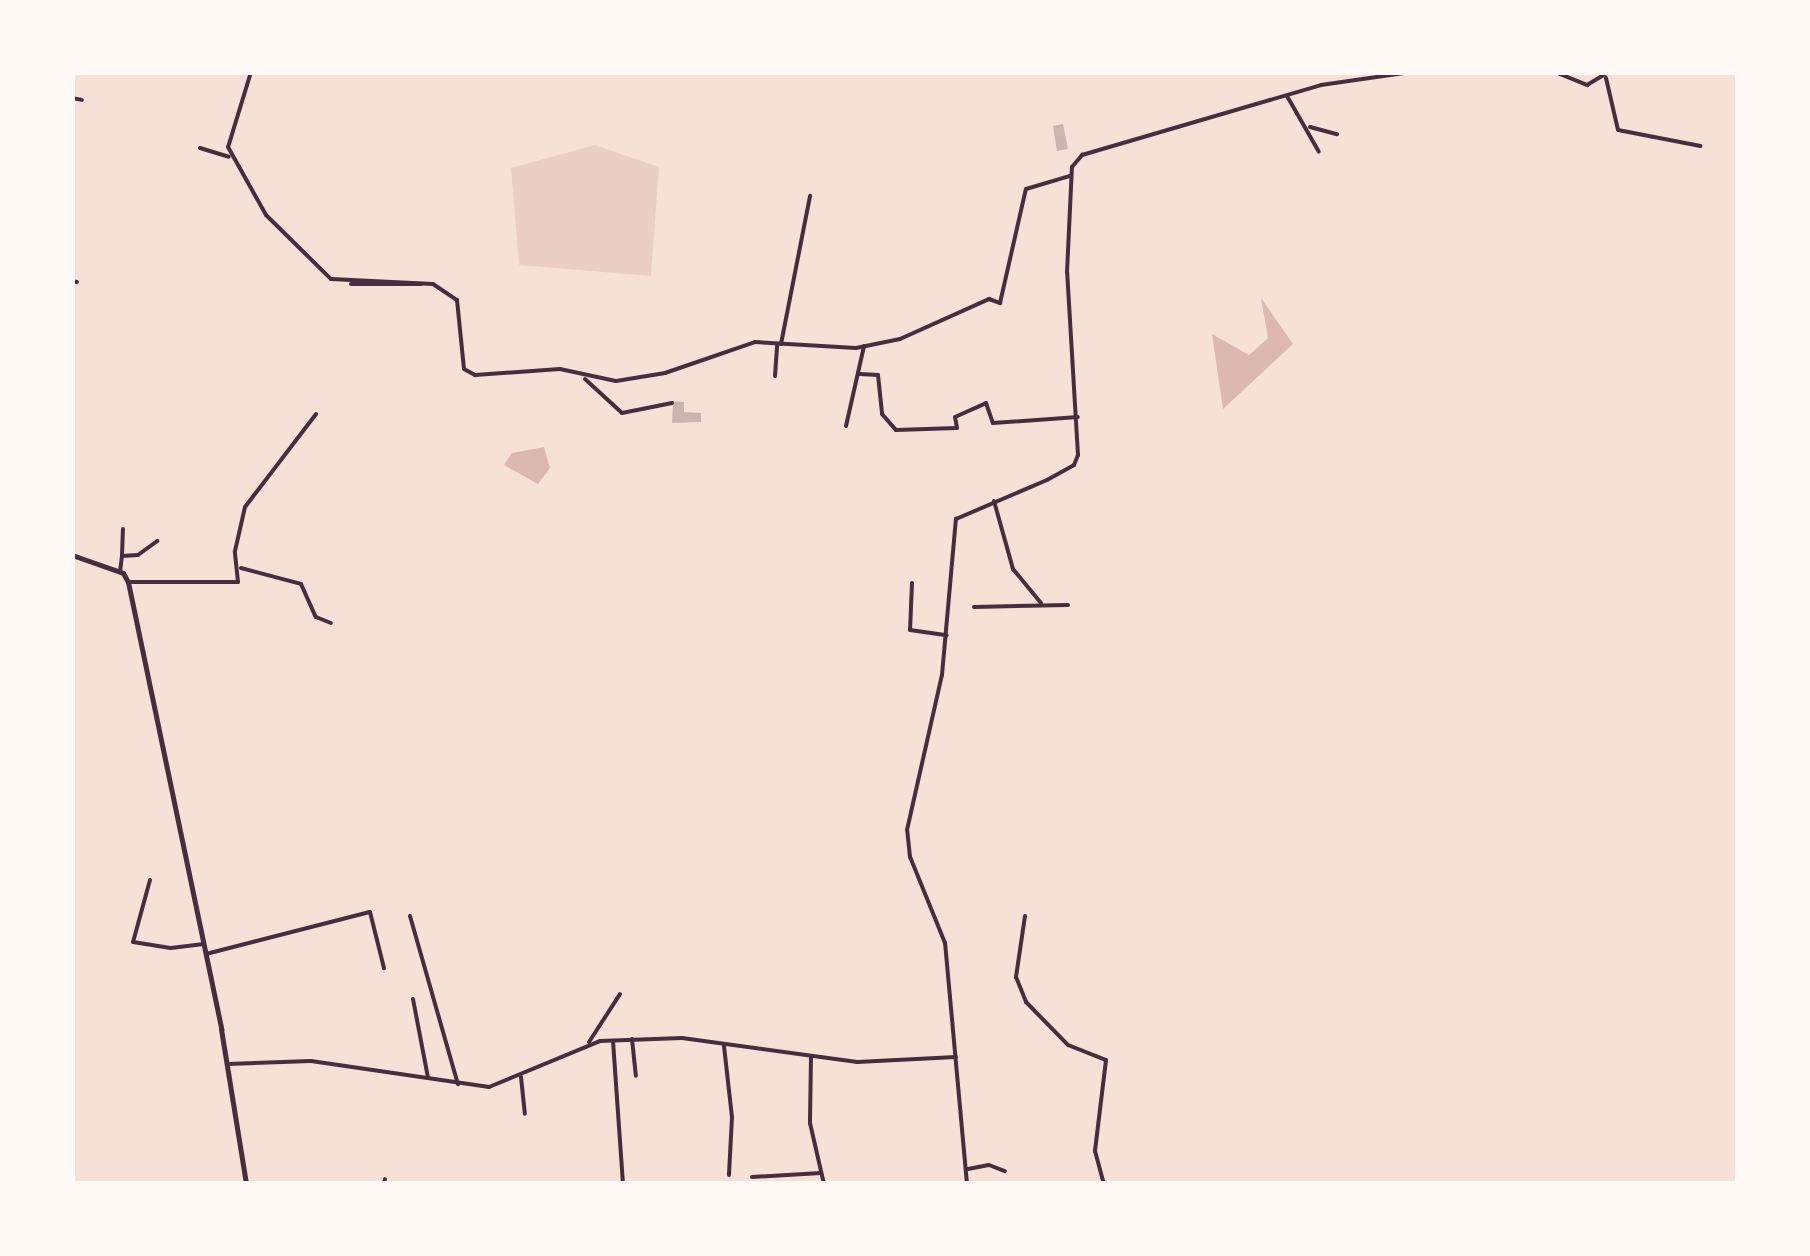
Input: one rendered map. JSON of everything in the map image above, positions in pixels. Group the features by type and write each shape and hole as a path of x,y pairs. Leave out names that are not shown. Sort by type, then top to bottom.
{"street":[{"path":"232,160 228,136 252,72"},
{"path":"968,1184 943,930 906,840 947,634 956,519 1074,465 1078,418 1067,272 1070,176 1082,155 1287,96 1411,72"},
{"path":"1555,72 1588,85 1608,76 1618,130 1700,146"},
{"path":"1287,96 1310,127 1320,152"},
{"path":"72,98 82,100"},
{"path":"1310,127 1337,134"},
{"path":"200,148 222,150 276,228 331,279 351,284 425,283"},
{"path":"585,379 654,376 745,344 864,346 900,339 989,299 1000,303 1026,189 1070,176"},
{"path":"775,376 810,196"},
{"path":"351,284 352,276 425,283 457,300 468,373 524,376 560,369 585,379 622,413 672,403"},
{"path":"846,426 864,346"},
{"path":"860,374 878,375 882,414 896,430 958,428 956,417 986,403 993,423 1078,418"},
{"path":"128,582 236,583 241,568 235,551 245,507 316,414"},
{"path":"994,500 1013,569 1041,603"},
{"path":"120,572 123,529"},
{"path":"122,556 138,555 157,542"},
{"path":"73,556 120,572 128,582 206,954 246,1184"},
{"path":"241,568 300,584 316,617 331,623"},
{"path":"912,584 910,630 947,634"},
{"path":"974,607 1068,605"},
{"path":"150,880 133,942 171,948 204,944"},
{"path":"206,954 370,912 384,968"},
{"path":"410,916 458,1084"},
{"path":"1025,916 1016,977 1026,1002 1068,1045 1106,1060 1095,1151 1104,1184"},
{"path":"590,1042 620,994"},
{"path":"414,999 428,1078"},
{"path":"227,1064 311,1061 495,1087 590,1042 632,1039 867,1062 956,1057"},
{"path":"632,1039 636,1076"},
{"path":"612,1041 623,1184"},
{"path":"724,1046 732,1117 729,1175"},
{"path":"811,1057 810,1124 824,1184"},
{"path":"521,1078 525,1114"},
{"path":"968,1170 989,1165 1005,1171"},
{"path":"752,1177 821,1173"}],"shaded area":[{"path":"595,145 659,167 651,276 519,265 511,168"},
{"path":"1261,298 1293,344 1223,409 1212,334 1249,355 1268,338"},
{"path":"544,447 550,468 538,484 504,465 512,453"}],"building":[{"path":"1063,124 1068,149 1057,151 1053,126"},
{"path":"673,401 684,402 684,412 701,413 701,422 672,423"}]}
